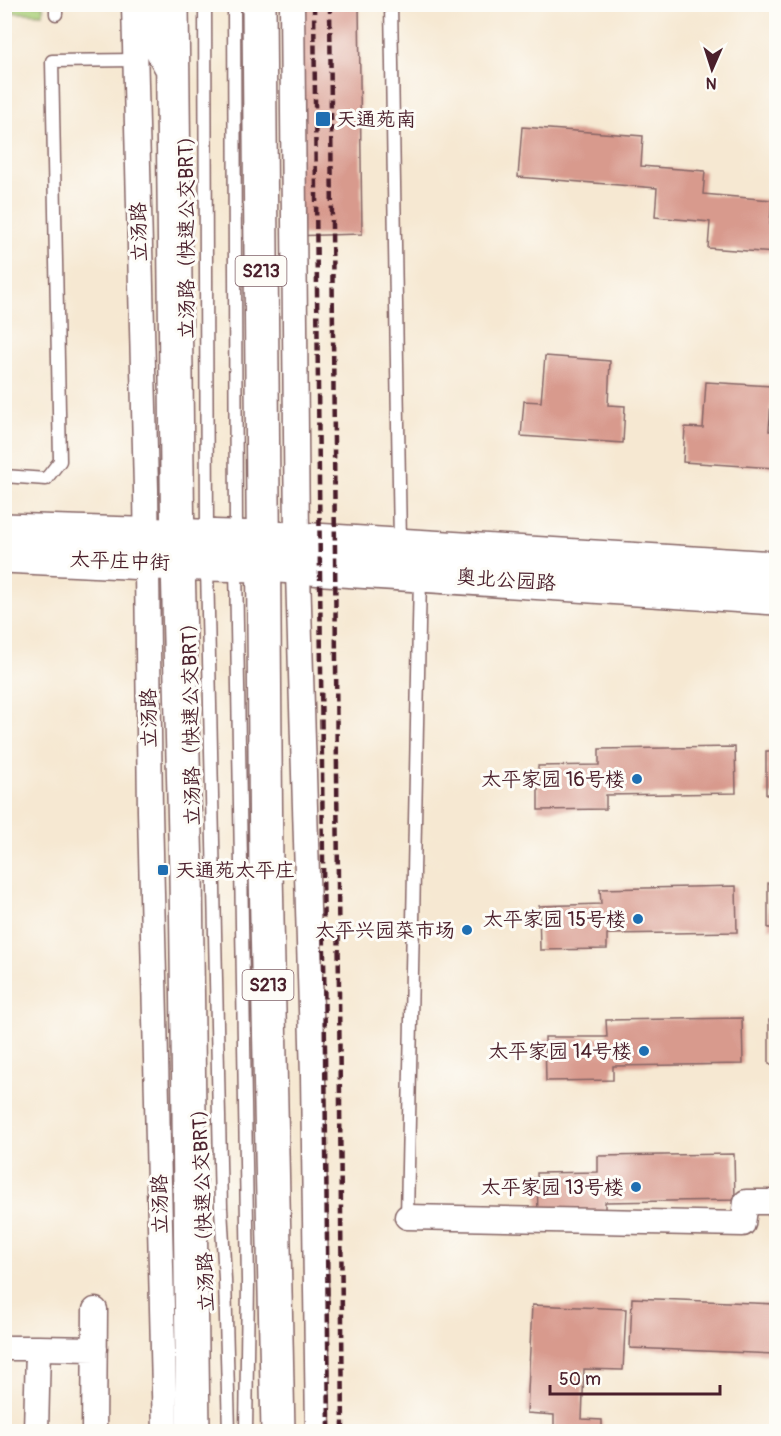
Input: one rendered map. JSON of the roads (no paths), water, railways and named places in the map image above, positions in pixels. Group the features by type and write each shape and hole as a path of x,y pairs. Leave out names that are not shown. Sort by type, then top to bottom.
{"main road":[{"path":"136,4 174,70"},
{"name":"立汤路","path":"172,4 174,70 211,550 266,872 278,1431"},
{"name":"立汤路","path":"193,1431 186,874 211,550 259,4"},
{"name":"太平庄中街","path":"4,530 211,550"},
{"name":"太平庄中街","path":"4,556 211,550"},
{"name":"奥北公园路","path":"211,550 777,568"},
{"name":"奥北公园路","path":"416,557 777,598"}],"street":[{"name":"立汤路","path":"136,4 134,60 211,550 165,1431"},
{"name":"S213","path":"292,4 298,553 313,1076 318,1431"},
{"path":"407,1217 743,1224 746,1202 777,1202"},
{"path":"94,1431 95,1310"},
{"path":"4,1348 95,1349"},
{"path":"36,1431 38,1348"}],"lane":[{"name":"立汤路（快速公交BRT）","path":"205,4 220,1208 225,1279 229,1431"},
{"name":"立汤路（快速公交BRT）","path":"234,4 211,550 248,1282 246,1431"},
{"path":"391,4 416,557 407,1217"},
{"path":"4,476 46,479 60,461 52,61 134,60"}],"railway":[{"path":"314,4 329,1432"},
{"path":"330,4 343,1432"}],"place":[{"name":"天通苑南","path":"323,119"},
{"name":"太平家园 16号楼","path":"637,779"},
{"name":"天通苑太平庄","path":"163,870"},
{"name":"太平家园 15号楼","path":"638,919"},
{"name":"太平兴园菜市场","path":"467,930"},
{"name":"太平家园 14号楼","path":"644,1051"},
{"name":"太平家园 13号楼","path":"636,1187"}]}
